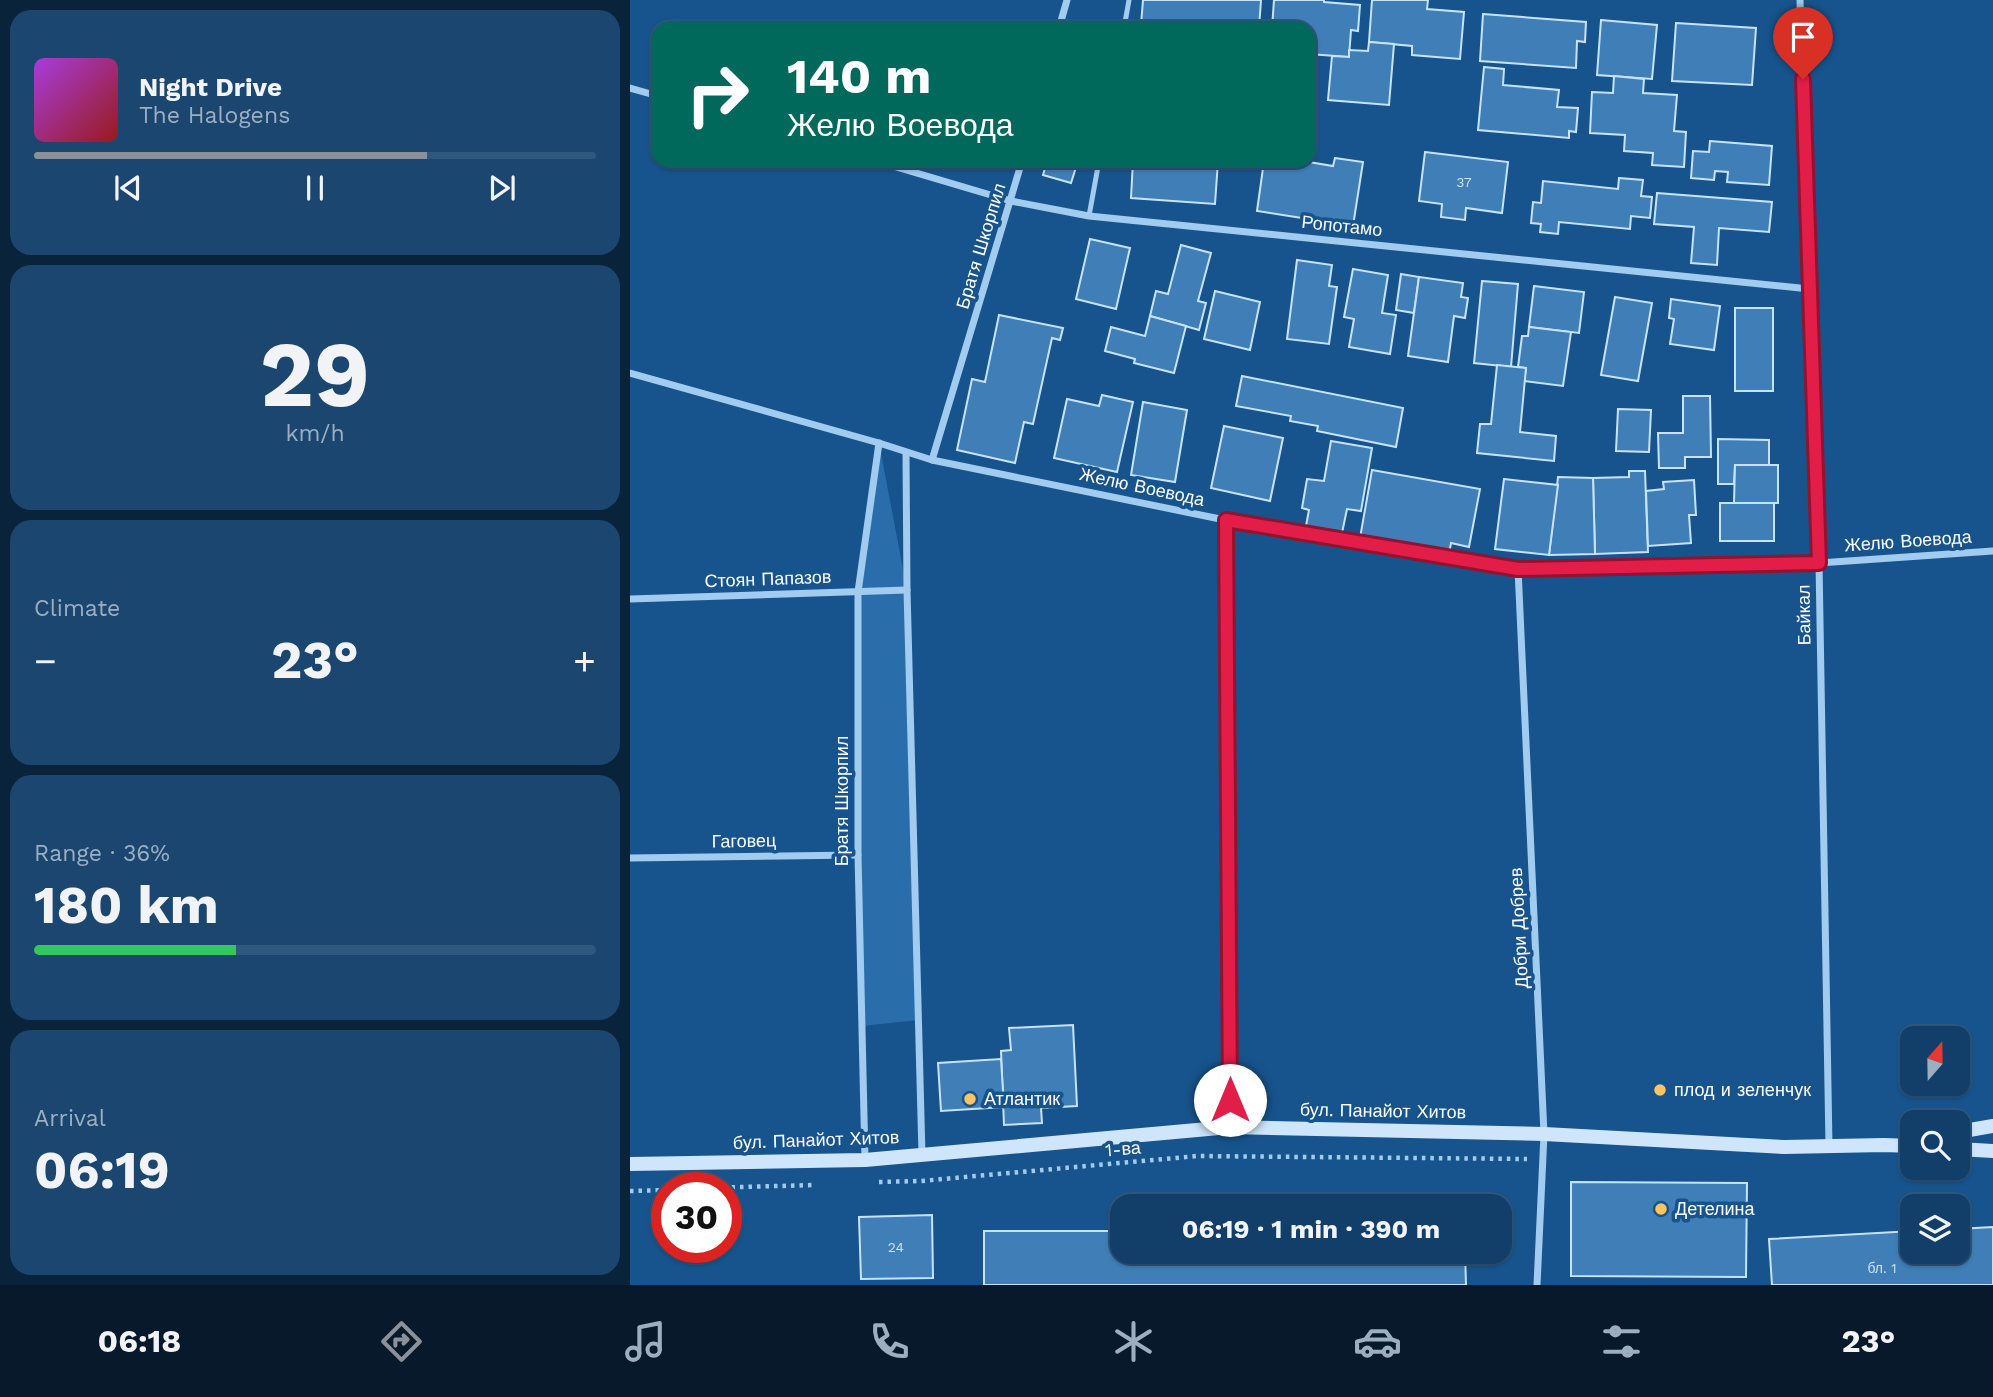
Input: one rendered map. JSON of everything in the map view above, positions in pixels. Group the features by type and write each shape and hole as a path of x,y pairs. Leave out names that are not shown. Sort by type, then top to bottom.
{"street":[{"path":"1061,21 1067,0"},
{"name":"Байкал","path":"1800,0 1819,563 1829,1146"},
{"path":"630,88 651,94"},
{"name":"Ропотамо","path":"900,168 1011,201 1089,216 1810,289"},
{"name":"Братя Шкорпил","path":"932,460 1020,168"},
{"name":"Желю Воевода","path":"630,373 932,460 1226,520 1518,569 1819,563 1993,551"},
{"name":"Братя Шкорпил","path":"865,1160 858,855 858,592 879,443"},
{"path":"906,453 907,590 922,1155"},
{"path":"1226,520 1230,1127"},
{"name":"Добри Добрев","path":"1518,569 1544,1134 1537,1285"},
{"name":"Стоян Папазов","path":"630,599 907,590"},
{"name":"Гаговец","path":"630,858 858,855"},
{"path":"1970,1130 1993,1126"},
{"name":"бул. Панайот Хитов","path":"630,1164 865,1160 1230,1127 1544,1134 1783,1147 1900,1146"},
{"name":"бул. Панайот Хитов","path":"1884,1145 1900,1142"},
{"path":"1970,1150 1993,1151"}],"lane":[{"path":"1125,21 1129,0"},
{"path":"1089,216 1098,168"}],"path":[{"name":"1-ва","path":"868,1183 921,1181 1197,1156 1542,1160"},
{"path":"742,1187 827,1184"},
{"path":"630,1191 651,1190"}],"shaded area":[{"path":"879,443 907,590 918,1020 862,1026 858,592"}],"building":[{"path":"1143,0 1261,0 1260,21 1141,21"},
{"path":"1274,0 1324,0 1360,5 1358,31 1351,30 1349,57 1316,55 1316,21 1272,21"},
{"path":"1372,0 1428,0 1427,9 1464,12 1460,59 1412,55 1412,46 1369,42"},
{"path":"1483,14 1586,22 1585,42 1577,41 1576,68 1480,61"},
{"path":"1601,20 1657,25 1652,79 1597,75"},
{"path":"1676,23 1756,28 1752,85 1672,81"},
{"path":"1369,42 1394,44 1389,105 1328,100 1332,56 1349,57 1349,50 1368,51"},
{"path":"1484,67 1504,69 1503,85 1559,90 1557,107 1578,108 1576,132 1569,131 1569,138 1478,130"},
{"path":"1614,76 1644,79 1643,93 1677,95 1674,131 1686,132 1684,167 1652,165 1653,153 1624,151 1625,135 1590,133 1592,92 1613,93"},
{"path":"1710,141 1772,146 1769,185 1727,182 1728,172 1715,171 1714,180 1691,178 1693,151 1709,152"},
{"path":"1425,152 1508,162 1502,213 1466,208 1465,220 1441,217 1442,204 1419,201"},
{"path":"1335,158 1363,162 1353,226 1257,211 1263,168 1316,168 1316,163 1333,166"},
{"path":"1045,168 1076,168 1071,183 1043,175"},
{"path":"1133,168 1218,168 1215,204 1131,198"},
{"path":"1619,178 1643,180 1641,196 1652,197 1650,218 1631,216 1630,229 1559,222 1558,234 1540,232 1541,224 1531,223 1533,202 1541,203 1543,181 1618,189"},
{"path":"1657,193 1772,202 1769,232 1719,228 1717,265 1691,263 1694,227 1654,224"},
{"path":"1090,239 1130,248 1116,309 1076,299"},
{"path":"1181,245 1211,253 1198,301 1206,303 1199,330 1150,316 1156,291 1168,294"},
{"path":"1297,260 1332,265 1329,286 1337,287 1329,344 1287,339"},
{"path":"1353,269 1388,275 1382,313 1396,315 1390,354 1349,347 1354,319 1344,317"},
{"path":"1401,274 1419,277 1414,313 1396,310"},
{"path":"1419,277 1463,283 1461,297 1468,298 1465,318 1454,316 1448,362 1408,356"},
{"path":"1482,281 1518,284 1511,367 1474,363"},
{"path":"1534,286 1584,292 1579,333 1529,327"},
{"path":"1215,291 1260,302 1250,350 1204,339"},
{"path":"1615,297 1652,303 1638,381 1601,375"},
{"path":"1671,299 1720,306 1714,350 1670,344 1674,319 1669,318"},
{"path":"1735,308 1773,308 1773,391 1735,391"},
{"path":"999,315 1063,328 1060,340 1052,338 1033,424 1024,422 1015,463 957,450 972,379 985,382"},
{"path":"1150,316 1186,326 1174,373 1134,363 1135,359 1105,351 1111,327 1145,336"},
{"path":"1529,327 1571,332 1563,386 1524,381 1526,368 1518,367 1522,336 1528,336"},
{"path":"1497,365 1526,368 1520,432 1556,436 1554,461 1477,453 1480,424 1491,424"},
{"path":"1242,376 1403,408 1396,447 1317,431 1318,426 1290,421 1291,416 1236,406"},
{"path":"1102,395 1133,402 1117,472 1054,458 1067,399 1099,406"},
{"path":"1683,396 1710,396 1711,457 1685,457 1685,468 1659,468 1658,433 1683,433"},
{"path":"1143,402 1187,410 1175,482 1131,475"},
{"path":"1618,409 1651,410 1649,452 1616,451"},
{"path":"1224,426 1283,438 1270,501 1211,488"},
{"path":"1718,439 1769,440 1769,465 1735,465 1734,484 1718,484"},
{"path":"1331,441 1372,448 1361,511 1347,509 1342,533 1306,526 1309,510 1302,508 1307,479 1324,481"},
{"path":"1735,465 1778,465 1778,503 1734,503"},
{"path":"1372,470 1480,489 1469,547 1451,543 1449,554 1360,538"},
{"path":"1629,471 1645,471 1648,552 1595,554 1593,478 1629,477"},
{"path":"1558,477 1593,478 1595,554 1549,555"},
{"path":"1504,479 1558,485 1549,555 1495,549"},
{"path":"1694,480 1696,515 1689,515 1691,543 1648,546 1646,491 1664,489 1663,482"},
{"path":"1720,503 1774,503 1774,541 1720,541"},
{"path":"1073,1025 1077,1106 1041,1108 1042,1123 1004,1125 1001,1051 1011,1050 1009,1028"},
{"path":"1001,1059 1004,1107 941,1111 938,1063"},
{"path":"1571,1182 1747,1183 1746,1277 1571,1276"},
{"path":"932,1215 933,1278 861,1279 859,1217"},
{"path":"1993,1227 1993,1285 1772,1285 1769,1239 1900,1232 1900,1264 1970,1264 1970,1228"},
{"path":"984,1231 1110,1231 1110,1264 1465,1264 1466,1285 984,1285"}],"place":[{"name":"плод и зеленчук","path":"1660,1090"},
{"name":"Атлантик","path":"970,1099"},
{"name":"Детелина","path":"1661,1209"}],"route":[{"path":"1230,1100 1226,520 1518,569 1819,563 1803,79"}]}
